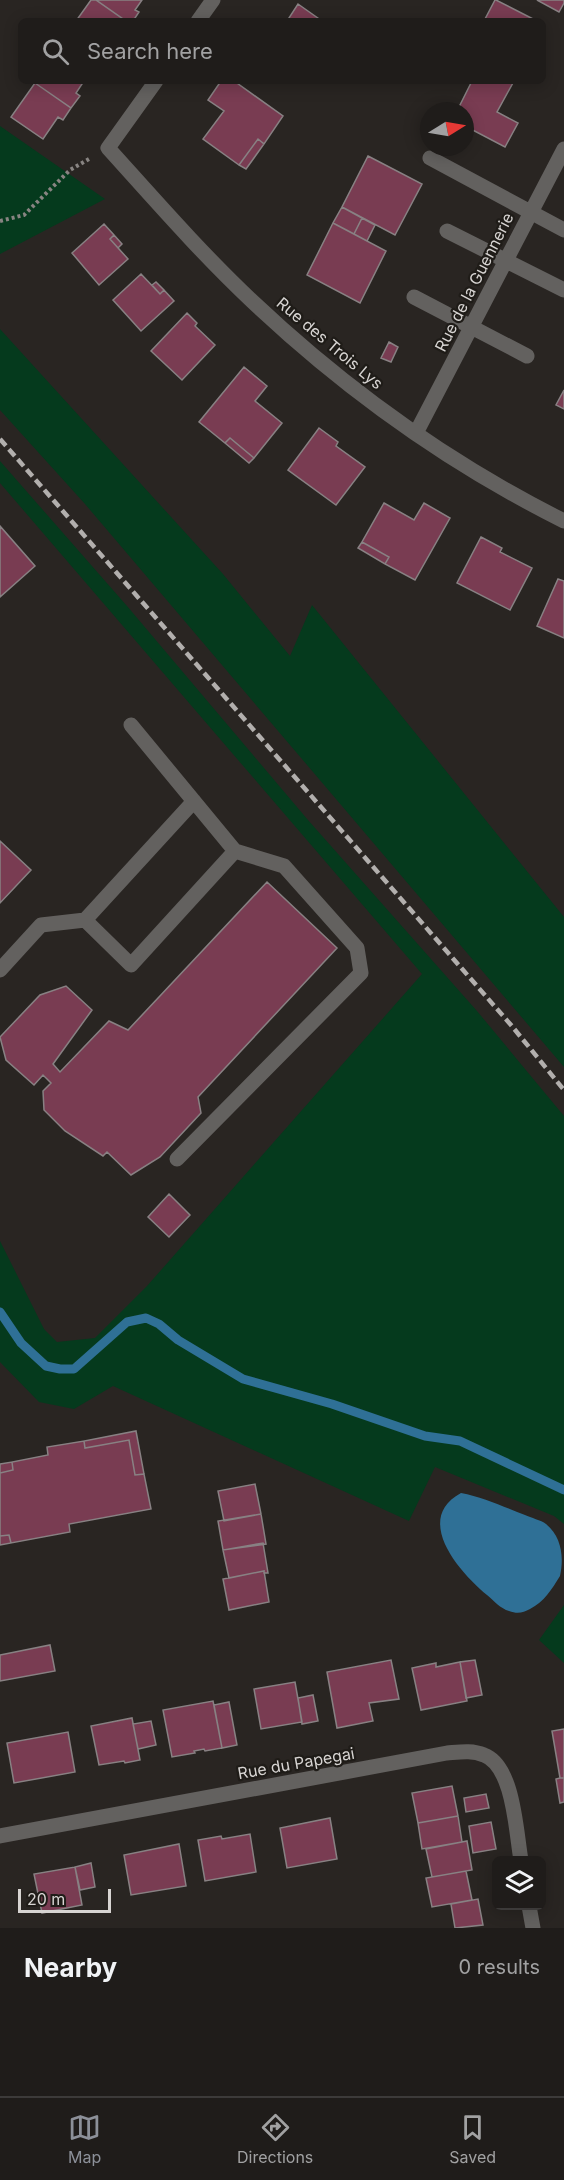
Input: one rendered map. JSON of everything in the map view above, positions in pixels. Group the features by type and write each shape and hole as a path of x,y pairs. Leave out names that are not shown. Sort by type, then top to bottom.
{"street":[{"path":"200,18 213,0"},
{"path":"108,148 154,84"},
{"name":"Rue des Trois Lys","path":"108,148 206,255 252,301 356,390 461,462 564,520"},
{"name":"Rue de la Guennerie","path":"416,433 564,149"},
{"path":"430,159 564,230"},
{"path":"447,231 564,290"},
{"path":"414,297 527,356"},
{"path":"131,725 235,851 284,866 357,948 361,973 177,1159"},
{"path":"0,970 41,925 85,920 194,801"},
{"path":"85,920 131,965 235,851"},
{"name":"Rue du Papegai","path":"0,1836 447,1753 472,1752 486,1755 498,1764 504,1774 520,1856"},
{"path":"530,1910 533,1928"}],"path":[{"path":"0,221 24,215 70,170 108,148"}],"green space":[{"path":"0,126 105,199 0,254"},
{"path":"0,329 223,574 290,656 312,605 564,917 564,1067 85,504 0,410"},
{"path":"0,461 127,606 308,820 477,1011 564,1116 564,1524 554,1516 435,1467 409,1521 113,1386 74,1409 39,1402 0,1362 0,1241 44,1329 57,1342 95,1338 147,1286 422,974 0,483"},
{"path":"564,1605 564,1663 539,1640"}],"water":[{"path":"461,1493 541,1521 556,1535 562,1555 560,1576 547,1595 535,1606 520,1613 503,1608 464,1573 454,1559 441,1531 441,1517 447,1504"}],"building":[{"path":"91,0 96,0 122,18 78,18"},
{"path":"96,0 142,0 135,10 139,12 135,18 122,18"},
{"path":"496,0 531,18 486,18"},
{"path":"537,0 564,0 564,3 559,12"},
{"path":"298,4 318,18 289,18"},
{"path":"34,84 71,108 63,120 58,117 43,139 11,117"},
{"path":"36,84 82,84 76,93 80,96 71,108"},
{"path":"219,84 238,84 283,116 264,144 258,139 239,165 203,139 224,111 208,100"},
{"path":"470,84 512,84 497,112 518,123 505,147 474,131 474,102 462,102"},
{"path":"258,139 264,144 246,169 239,165"},
{"path":"368,156 422,184 395,235 342,207"},
{"path":"342,207 362,218 354,234 333,223"},
{"path":"362,218 375,225 367,241 354,234"},
{"path":"333,223 386,251 360,303 307,275"},
{"path":"104,224 114,235 110,239 128,259 99,285 72,253"},
{"path":"114,235 122,244 118,248 110,239"},
{"path":"141,274 160,294 164,290 174,301 141,331 113,300"},
{"path":"156,282 164,290 160,294 152,285"},
{"path":"187,313 197,323 195,326 215,345 182,380 151,351"},
{"path":"389,342 398,347 391,362 381,358"},
{"path":"244,367 267,386 255,401 282,423 254,458 230,438 225,443 199,422"},
{"path":"564,390 564,409 556,405"},
{"path":"319,428 338,442 336,446 365,467 336,505 288,470"},
{"path":"230,438 254,458 249,463 225,443"},
{"path":"384,503 414,520 424,503 450,518 415,580 385,564 389,557 362,542"},
{"path":"0,526 35,566 0,597"},
{"path":"481,537 502,548 500,552 532,568 510,610 457,583"},
{"path":"362,542 389,557 385,564 358,548"},
{"path":"558,579 564,581 564,638 537,626"},
{"path":"0,841 31,870 0,903"},
{"path":"267,882 337,948 198,1097 201,1113 160,1157 131,1175 107,1152 103,1156 65,1131 44,1110 43,1091 51,1083 43,1075 34,1085 6,1060 0,1037 40,995 66,986 92,1010 53,1064 60,1072 109,1021 128,1030"},
{"path":"169,1194 190,1215 169,1237 148,1217"},
{"path":"136,1431 144,1474 135,1475 129,1440 85,1448 84,1441"},
{"path":"129,1440 135,1475 144,1474 151,1509 69,1524 70,1532 11,1543 9,1535 0,1536 0,1473 13,1470 12,1462 48,1455 47,1447 84,1441 85,1448"},
{"path":"12,1462 13,1470 0,1473 0,1464"},
{"path":"255,1484 261,1514 224,1521 218,1491"},
{"path":"261,1514 266,1544 223,1550 218,1521"},
{"path":"9,1535 11,1543 0,1545 0,1536"},
{"path":"263,1543 268,1573 264,1571 229,1578 223,1550"},
{"path":"264,1571 269,1602 229,1610 223,1579"},
{"path":"50,1645 55,1671 0,1681 0,1655"},
{"path":"391,1660 399,1699 369,1703 373,1721 337,1728 327,1672"},
{"path":"475,1660 482,1695 466,1698 460,1662"},
{"path":"460,1662 467,1701 421,1710 412,1668 436,1663 436,1667"},
{"path":"295,1682 302,1722 261,1729 254,1689"},
{"path":"313,1695 318,1721 302,1724 298,1698"},
{"path":"213,1701 222,1748 205,1751 204,1749 172,1757 163,1710"},
{"path":"229,1702 237,1745 222,1748 214,1705"},
{"path":"132,1718 140,1760 99,1765 91,1726"},
{"path":"151,1721 156,1745 138,1749 133,1724"},
{"path":"564,1729 564,1778 560,1778 552,1731"},
{"path":"68,1732 75,1772 14,1783 7,1743"},
{"path":"564,1778 564,1802 560,1803 556,1779"},
{"path":"452,1786 458,1816 418,1823 412,1793"},
{"path":"486,1794 489,1808 466,1812 464,1798"},
{"path":"458,1816 462,1842 422,1849 418,1823"},
{"path":"330,1818 337,1859 287,1868 280,1828"},
{"path":"491,1822 496,1849 473,1853 469,1826"},
{"path":"250,1834 256,1872 205,1881 198,1840"},
{"path":"467,1841 472,1870 432,1877 426,1849"},
{"path":"179,1844 186,1886 131,1895 124,1855"},
{"path":"91,1863 95,1887 80,1890 75,1867"},
{"path":"75,1867 82,1905 42,1913 34,1874"},
{"path":"466,1871 472,1900 432,1907 426,1878"},
{"path":"478,1899 483,1925 455,1928 451,1904"}],"waterway":[{"path":"0,1312 21,1343 46,1366 60,1369 74,1369 127,1322 146,1318 159,1324 178,1340 243,1379 332,1404 425,1436 460,1441 564,1490"}],"railway":[{"path":"0,439 511,1025 564,1090"}]}
